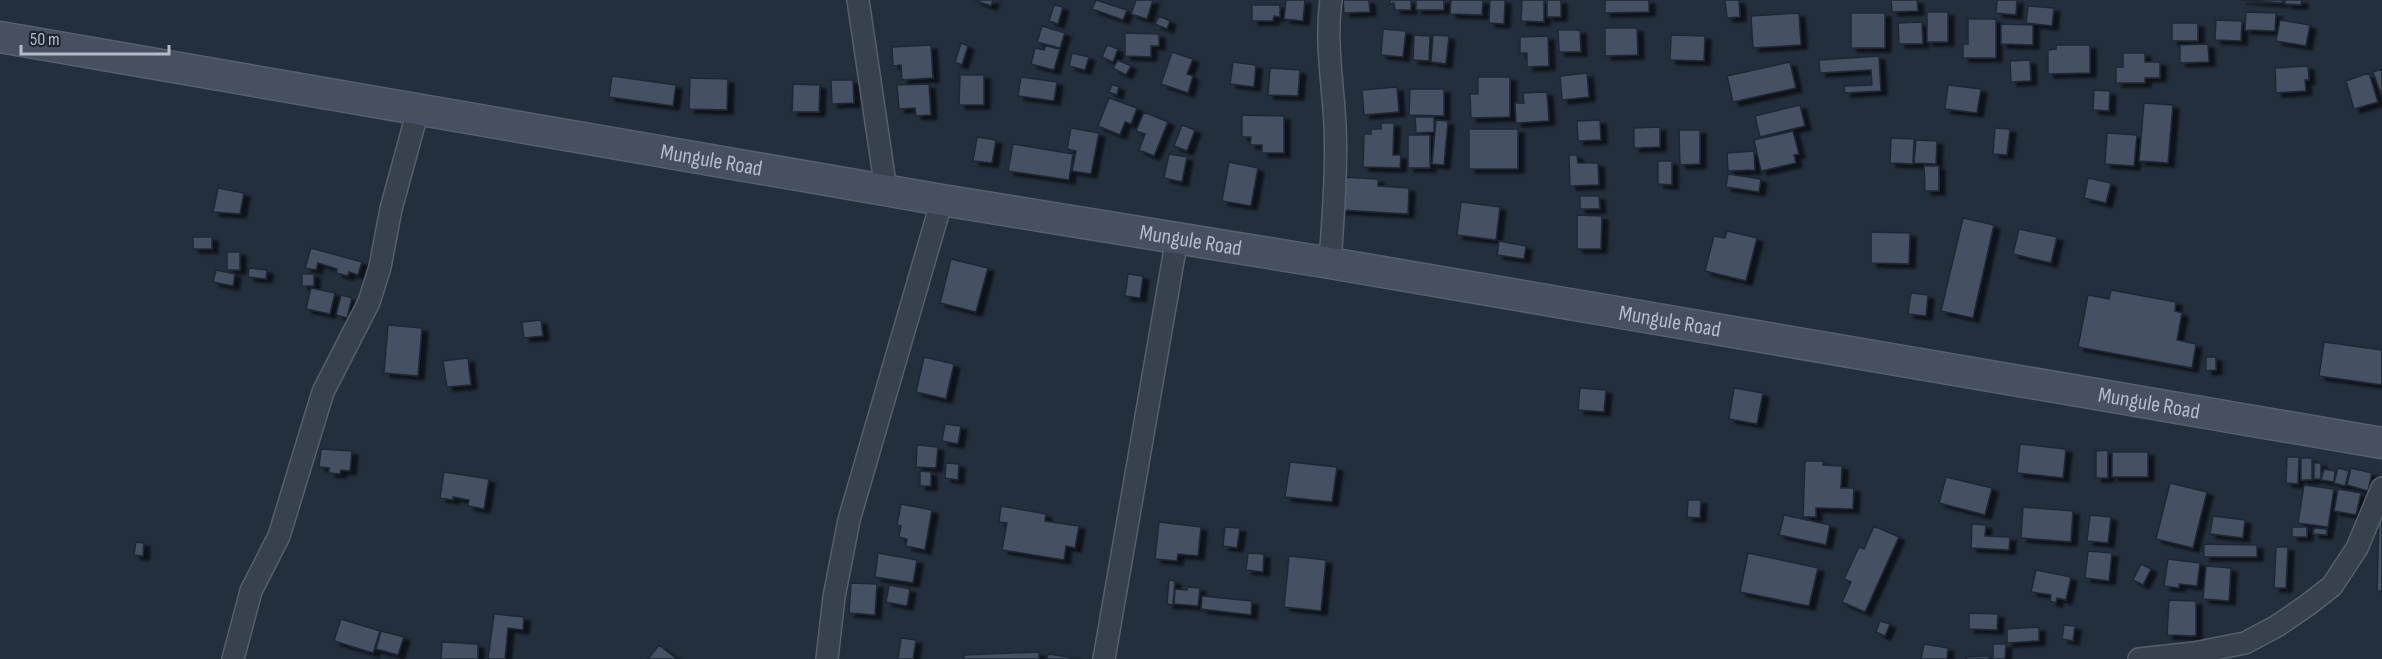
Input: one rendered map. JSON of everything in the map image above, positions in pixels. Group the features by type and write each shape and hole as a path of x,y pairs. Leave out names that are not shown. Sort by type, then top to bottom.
{"street":[{"path":"858,0 886,190"},
{"path":"1330,263 1336,178 1335,122 1329,59 1328,20 1331,0"},
{"name":"Mungule Road","path":"0,37 942,200 1330,263 2382,443"},
{"path":"233,659 251,591 279,536 322,392 369,302 380,267 391,209 418,110"},
{"path":"827,659 834,597 849,520 942,200"},
{"path":"1104,659 1177,238"},
{"path":"2139,659 2245,643 2277,626 2309,604 2332,586 2357,548 2382,488"}],"building":[{"path":"974,0 993,0 991,6"},
{"path":"1096,0 1127,10 1123,20 1092,9"},
{"path":"1136,0 1153,0 1147,19 1131,14"},
{"path":"1286,0 1305,0 1303,21 1284,19"},
{"path":"1343,0 1369,0 1370,12 1344,13"},
{"path":"1390,0 1411,0 1411,10 1395,10 1394,3 1390,4"},
{"path":"1416,0 1444,0 1444,10 1416,10"},
{"path":"1451,0 1483,0 1482,15 1450,14"},
{"path":"1490,0 1505,0 1504,24 1489,23"},
{"path":"1522,0 1544,0 1544,22 1521,21"},
{"path":"1547,0 1561,0 1561,17 1547,17"},
{"path":"1605,0 1649,0 1649,12 1605,13"},
{"path":"1725,0 1739,0 1740,17 1727,18"},
{"path":"1891,0 1917,0 1918,11 1892,12"},
{"path":"1997,0 2017,0 2016,15 1996,13"},
{"path":"2240,0 2282,0 2282,3"},
{"path":"2285,0 2302,0 2301,5 2285,4"},
{"path":"1054,5 1063,7 1058,24 1049,21"},
{"path":"1252,5 1280,5 1280,17 1274,16 1273,21 1252,21"},
{"path":"2028,6 2054,8 2052,26 2026,23"},
{"path":"1927,12 1948,12 1948,42 1927,42"},
{"path":"2246,12 2276,13 2275,31 2245,30"},
{"path":"1799,13 1801,45 1753,48 1751,16"},
{"path":"1851,13 1885,13 1885,48 1851,48"},
{"path":"1159,16 1170,21 1167,29 1155,24"},
{"path":"1968,19 1996,19 1996,58 1963,58 1963,44 1968,44"},
{"path":"2216,20 2242,21 2241,41 2215,40"},
{"path":"2280,20 2310,25 2306,46 2276,41"},
{"path":"1922,22 1923,44 1899,44 1898,23"},
{"path":"2172,23 2198,23 2198,41 2172,41"},
{"path":"2001,24 2033,25 2033,45 2001,44"},
{"path":"1042,26 1065,33 1060,48 1037,42"},
{"path":"1605,28 1637,28 1638,55 1605,56"},
{"path":"1383,29 1406,31 1403,57 1381,55"},
{"path":"1558,30 1580,30 1581,52 1559,52"},
{"path":"1125,33 1159,34 1159,46 1151,46 1151,57 1125,56"},
{"path":"1414,35 1430,36 1429,61 1413,60"},
{"path":"1433,35 1449,36 1446,64 1431,62"},
{"path":"1671,35 1705,36 1704,61 1670,60"},
{"path":"1548,36 1549,66 1527,67 1527,53 1520,53 1520,37"},
{"path":"961,43 968,46 962,65 955,62"},
{"path":"2208,44 2209,62 2180,63 2180,45"},
{"path":"931,45 933,78 902,80 901,65 893,66 892,47"},
{"path":"1107,45 1118,49 1113,62 1102,57"},
{"path":"2056,45 2090,45 2090,73 2048,74 2048,50 2056,49"},
{"path":"1046,46 1060,49 1054,70 1031,64 1035,48 1044,50"},
{"path":"1172,52 1193,59 1187,74 1193,76 1188,93 1161,84"},
{"path":"1072,53 1089,57 1085,70 1069,66"},
{"path":"2123,53 2145,53 2145,62 2160,62 2160,78 2145,78 2145,83 2116,83 2116,67 2123,67"},
{"path":"1879,56 1881,91 1845,93 1844,86 1872,85 1871,70 1820,73 1819,60"},
{"path":"1118,60 1131,66 1126,75 1113,68"},
{"path":"2030,60 2031,81 2011,82 2010,61"},
{"path":"1233,62 1256,65 1254,87 1230,84"},
{"path":"1790,62 1796,88 1733,102 1727,76"},
{"path":"2308,66 2309,80 2305,80 2306,91 2276,93 2275,68"},
{"path":"1270,68 1300,70 1298,96 1268,95"},
{"path":"2382,69 2382,94 2381,94 2373,72"},
{"path":"1587,73 1589,97 1562,100 1560,76"},
{"path":"2369,73 2378,102 2354,109 2346,81"},
{"path":"960,75 984,75 984,105 959,105"},
{"path":"612,76 676,85 673,106 609,97"},
{"path":"1021,77 1057,82 1054,101 1018,96"},
{"path":"1478,77 1510,77 1510,117 1471,118 1470,94 1478,94"},
{"path":"690,78 728,79 727,110 689,109"},
{"path":"831,80 853,80 854,103 832,104"},
{"path":"793,84 820,85 819,112 792,112"},
{"path":"929,84 931,115 916,116 915,108 899,109 897,85"},
{"path":"1112,84 1119,87 1117,95 1109,92"},
{"path":"1948,85 1981,89 1977,113 1945,109"},
{"path":"1397,87 1399,112 1364,115 1362,90"},
{"path":"1410,89 1444,89 1444,116 1409,115"},
{"path":"2094,90 2110,91 2109,111 2093,110"},
{"path":"1547,92 1549,121 1516,123 1515,103 1524,103 1523,93"},
{"path":"1109,98 1137,108 1131,124 1125,122 1120,135 1098,126"},
{"path":"2144,103 2173,105 2168,163 2139,161"},
{"path":"1800,105 1805,126 1760,137 1755,116"},
{"path":"1144,112 1168,122 1154,156 1139,150 1145,134 1136,131"},
{"path":"1242,115 1284,116 1284,153 1262,153 1262,145 1250,145 1251,137 1242,137"},
{"path":"1415,117 1434,117 1434,132 1416,133"},
{"path":"1436,120 1448,121 1444,165 1432,164"},
{"path":"1600,120 1601,140 1578,141 1577,121"},
{"path":"1381,123 1394,123 1393,155 1401,155 1400,168 1363,167 1364,134 1371,134 1371,129 1381,129"},
{"path":"1182,125 1195,130 1187,151 1174,146"},
{"path":"1660,127 1660,147 1634,148 1634,128"},
{"path":"1071,128 1099,133 1091,174 1072,171 1076,151 1067,149"},
{"path":"1995,128 2010,129 2007,155 1993,154"},
{"path":"1469,129 1518,129 1518,169 1469,169"},
{"path":"1679,130 1700,130 1700,164 1680,165"},
{"path":"1793,131 1799,154 1794,155 1796,163 1761,171 1754,140"},
{"path":"2107,133 2137,135 2134,166 2105,164"},
{"path":"1408,135 1430,135 1430,168 1408,168"},
{"path":"977,137 996,140 992,163 973,161"},
{"path":"1891,138 1914,139 1913,164 1890,163"},
{"path":"1916,140 1937,141 1936,164 1914,163"},
{"path":"1013,144 1073,154 1069,180 1008,171"},
{"path":"1754,151 1755,170 1728,171 1727,153"},
{"path":"1169,154 1187,157 1182,182 1164,178"},
{"path":"1569,155 1577,155 1578,163 1598,163 1599,185 1570,186"},
{"path":"1658,161 1672,161 1672,185 1658,184"},
{"path":"1229,162 1258,168 1251,206 1222,201"},
{"path":"1924,166 1939,166 1939,191 1925,191"},
{"path":"1728,174 1761,179 1759,192 1726,187"},
{"path":"1342,177 1378,179 1378,186 1409,188 1408,214 1340,210"},
{"path":"2088,178 2111,183 2106,203 2084,198"},
{"path":"218,188 244,193 240,214 213,212"},
{"path":"1580,196 1599,196 1600,209 1580,209"},
{"path":"1461,202 1500,207 1496,240 1457,235"},
{"path":"1577,215 1602,216 1601,249 1577,249"},
{"path":"1963,218 1994,225 1973,318 1941,311"},
{"path":"2019,229 2057,237 2051,263 2013,254"},
{"path":"1727,231 1757,238 1746,281 1705,271 1714,236 1725,238"},
{"path":"1871,232 1910,233 1909,264 1871,263"},
{"path":"193,237 212,237 212,249 193,249"},
{"path":"1499,241 1526,246 1524,259 1497,255"},
{"path":"311,248 362,262 358,275 349,272 348,276 336,273 337,269 318,263 316,270 305,268"},
{"path":"227,252 240,252 240,270 227,270"},
{"path":"951,259 988,268 976,312 940,303"},
{"path":"249,268 267,270 266,279 248,277"},
{"path":"216,270 235,274 233,286 213,282"},
{"path":"302,274 314,274 314,286 302,286"},
{"path":"1128,274 1143,276 1140,298 1125,296"},
{"path":"311,288 335,293 330,314 306,309"},
{"path":"2111,290 2176,302 2175,311 2182,313 2177,340 2196,344 2192,368 2078,347 2088,295 2109,299"},
{"path":"1911,293 1928,295 1926,316 1908,314"},
{"path":"341,295 352,298 347,318 336,315"},
{"path":"541,320 543,336 524,338 522,322"},
{"path":"388,325 422,328 418,376 384,373"},
{"path":"2324,342 2382,350 2382,385 2319,376"},
{"path":"924,357 954,364 946,399 916,392"},
{"path":"2206,357 2216,357 2216,370 2206,371"},
{"path":"468,358 471,385 447,387 443,361"},
{"path":"1580,388 1606,390 1604,412 1578,410"},
{"path":"1734,388 1763,393 1757,424 1729,419"},
{"path":"945,424 961,426 958,444 942,441"},
{"path":"2020,444 2066,449 2063,478 2017,473"},
{"path":"917,445 938,447 936,468 916,467"},
{"path":"321,449 352,451 350,471 341,470 340,474 329,473 329,468 319,467"},
{"path":"2108,450 2108,478 2096,478 2096,451"},
{"path":"2112,452 2148,452 2148,477 2112,477"},
{"path":"2287,457 2299,457 2298,484 2286,483"},
{"path":"2301,458 2312,458 2312,480 2301,480"},
{"path":"1805,461 1823,461 1823,465 1842,466 1841,488 1854,488 1853,509 1816,508 1816,517 1803,517"},
{"path":"1290,462 1337,467 1332,502 1285,497"},
{"path":"946,463 959,464 958,480 945,478"},
{"path":"2314,463 2321,463 2321,479 2314,479"},
{"path":"2338,468 2349,471 2345,486 2334,483"},
{"path":"2351,468 2372,473 2368,491 2347,485"},
{"path":"2324,469 2335,471 2334,482 2321,480"},
{"path":"920,471 931,472 931,486 920,486"},
{"path":"444,472 489,479 484,509 468,506 469,500 453,497 453,500 440,498"},
{"path":"1946,477 1992,488 1985,515 1939,503"},
{"path":"2170,483 2207,492 2193,548 2156,539"},
{"path":"2304,485 2334,489 2328,527 2298,523"},
{"path":"2338,489 2361,493 2356,515 2334,511"},
{"path":"1688,500 1701,500 1700,518 1687,517"},
{"path":"901,504 932,510 925,550 906,546 907,539 899,537 901,526 897,525"},
{"path":"1001,506 1046,514 1045,521 1079,526 1075,548 1066,546 1064,560 1002,550 1007,523 999,522"},
{"path":"2023,507 2073,511 2071,542 2021,538"},
{"path":"2379,514 2382,514 2382,591 2377,591"},
{"path":"1784,515 1830,525 1826,545 1779,535"},
{"path":"2090,515 2111,517 2108,543 2087,541"},
{"path":"2213,516 2245,520 2243,538 2210,534"},
{"path":"1159,522 1201,527 1198,556 1178,554 1177,561 1155,559"},
{"path":"1972,524 1986,525 1985,536 2010,537 2009,550 1971,548"},
{"path":"1874,526 1899,537 1865,612 1842,602 1851,582 1844,579 1859,547 1864,549"},
{"path":"1225,527 1240,528 1237,548 1223,546"},
{"path":"2292,527 2307,527 2307,537 2292,537"},
{"path":"2314,528 2327,529 2327,535 2313,534"},
{"path":"136,542 144,543 143,556 134,555"},
{"path":"2204,544 2257,545 2257,557 2204,557"},
{"path":"2276,547 2288,547 2286,588 2274,588"},
{"path":"2088,551 2112,553 2109,581 2085,578"},
{"path":"878,553 917,560 913,583 875,577"},
{"path":"1248,553 1264,554 1263,572 1246,570"},
{"path":"1748,553 1818,568 1809,606 1740,592"},
{"path":"1289,556 1326,560 1321,611 1284,607"},
{"path":"2168,559 2200,563 2197,586 2179,584 2179,588 2164,586"},
{"path":"2141,564 2151,569 2143,585 2133,580"},
{"path":"2206,566 2231,568 2229,601 2203,599"},
{"path":"2036,570 2071,577 2066,600 2057,598 2056,603 2050,601 2051,595 2031,592"},
{"path":"1169,580 1175,581 1173,605 1167,604"},
{"path":"851,583 877,584 875,615 849,613"},
{"path":"889,585 910,589 907,606 886,602"},
{"path":"1187,587 1200,588 1198,606 1174,604 1175,589 1187,590"},
{"path":"1202,596 1252,601 1251,615 1201,609"},
{"path":"2169,600 2196,601 2196,636 2167,635"},
{"path":"1969,613 1998,614 1997,630 1969,629"},
{"path":"494,614 524,617 523,630 508,628 505,659 488,659"},
{"path":"341,619 380,631 373,653 334,641"},
{"path":"1880,621 1890,624 1885,636 1876,632"},
{"path":"2064,625 2075,626 2073,641 2062,639"},
{"path":"2039,627 2039,641 2007,643 2007,629"},
{"path":"381,631 404,637 398,655 376,649"},
{"path":"901,638 916,640 913,659 898,659"},
{"path":"442,642 478,644 478,659 441,659"},
{"path":"1924,644 1948,648 1947,659 1921,659"},
{"path":"1993,644 2006,644 2005,659 1993,659"},
{"path":"659,645 677,659 648,659"},
{"path":"1039,652 1039,659 964,659 964,655"},
{"path":"1048,654 1083,659 1047,659"},
{"path":"1989,656 1989,659 1966,659 1966,657"}]}
